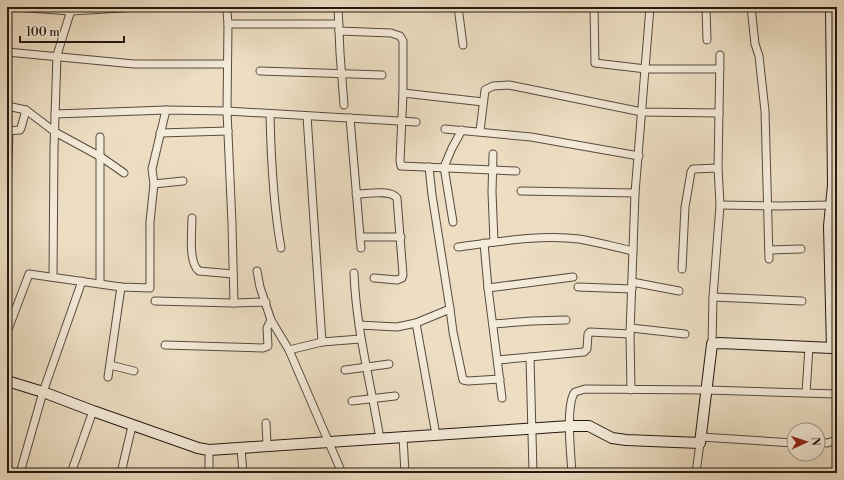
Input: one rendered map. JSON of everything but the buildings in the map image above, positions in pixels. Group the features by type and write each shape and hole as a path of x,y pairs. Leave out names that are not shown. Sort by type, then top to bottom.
{"street":[{"path":"14,7 71,9 139,7"},
{"path":"224,7 227,11 228,24 227,111 234,303"},
{"path":"338,7 344,105"},
{"path":"458,7 463,45"},
{"path":"594,7 595,63 646,69 720,69"},
{"path":"631,390 635,193 650,7"},
{"path":"706,7 707,40"},
{"path":"750,7 755,44 759,56 765,112 766,206 769,259"},
{"path":"712,344 720,343 835,349 829,226 830,205 835,185 831,7"},
{"path":"53,277 57,55 71,9"},
{"path":"228,24 339,27 391,33 400,36 403,41 401,166 516,171"},
{"path":"7,52 57,55 134,64 227,64"},
{"path":"696,473 712,344 713,297 720,205 718,168 720,55"},
{"path":"260,70 382,75"},
{"path":"480,131 485,90 493,86 509,85 642,112 719,113"},
{"path":"403,93 483,102"},
{"path":"7,106 26,110 55,132 101,157 124,173"},
{"path":"7,192 8,131 21,128 26,110"},
{"path":"56,114 166,110 227,111 416,122"},
{"path":"7,332 29,274 121,287 150,288 150,222 154,184 153,164 166,110"},
{"path":"270,114 274,199 281,248"},
{"path":"306,116 322,342"},
{"path":"350,118 361,248"},
{"path":"446,129 531,137 639,156"},
{"path":"453,222 444,167 462,130"},
{"path":"160,134 228,131"},
{"path":"100,137 100,283"},
{"path":"493,154 494,242"},
{"path":"429,167 453,332 463,380 500,379"},
{"path":"682,269 685,207 691,172 694,169 718,168"},
{"path":"154,184 183,181"},
{"path":"521,191 635,193"},
{"path":"356,194 389,193 397,198 401,237 402,278 397,280 374,278"},
{"path":"720,205 830,205"},
{"path":"192,218 192,258 195,268 198,271 233,274"},
{"path":"360,237 401,237"},
{"path":"458,247 484,243 546,238 579,239 633,251"},
{"path":"484,243 488,288 502,398"},
{"path":"768,250 801,249"},
{"path":"257,271 260,287 271,320 289,350 342,473"},
{"path":"354,273 355,298 360,338 367,366 380,439"},
{"path":"488,288 573,277"},
{"path":"20,473 43,392 82,282"},
{"path":"632,282 679,291"},
{"path":"108,377 121,287"},
{"path":"578,287 632,290"},
{"path":"713,297 802,301"},
{"path":"155,301 234,303 266,302"},
{"path":"359,325 397,327 416,323 450,309"},
{"path":"165,345 263,348 268,346 267,328 271,320"},
{"path":"493,324 566,320"},
{"path":"416,323 436,435"},
{"path":"498,360 584,352 587,349 588,334 590,332 631,331 684,334"},
{"path":"289,350 322,342 360,338"},
{"path":"806,393 809,347"},
{"path":"530,357 533,473"},
{"path":"345,370 389,364"},
{"path":"110,365 134,371"},
{"path":"7,381 43,392 132,426 198,448 209,450 570,426 590,426 612,438 626,440 700,440 786,443"},
{"path":"572,473 570,426 571,401 575,392 585,389 706,390 837,394"},
{"path":"352,401 395,396"},
{"path":"71,473 92,411"},
{"path":"266,423 267,445"},
{"path":"121,473 132,426"},
{"path":"402,436 404,473"},
{"path":"826,443 837,440"},
{"path":"241,449 243,473"},
{"path":"209,450 209,473"}]}
